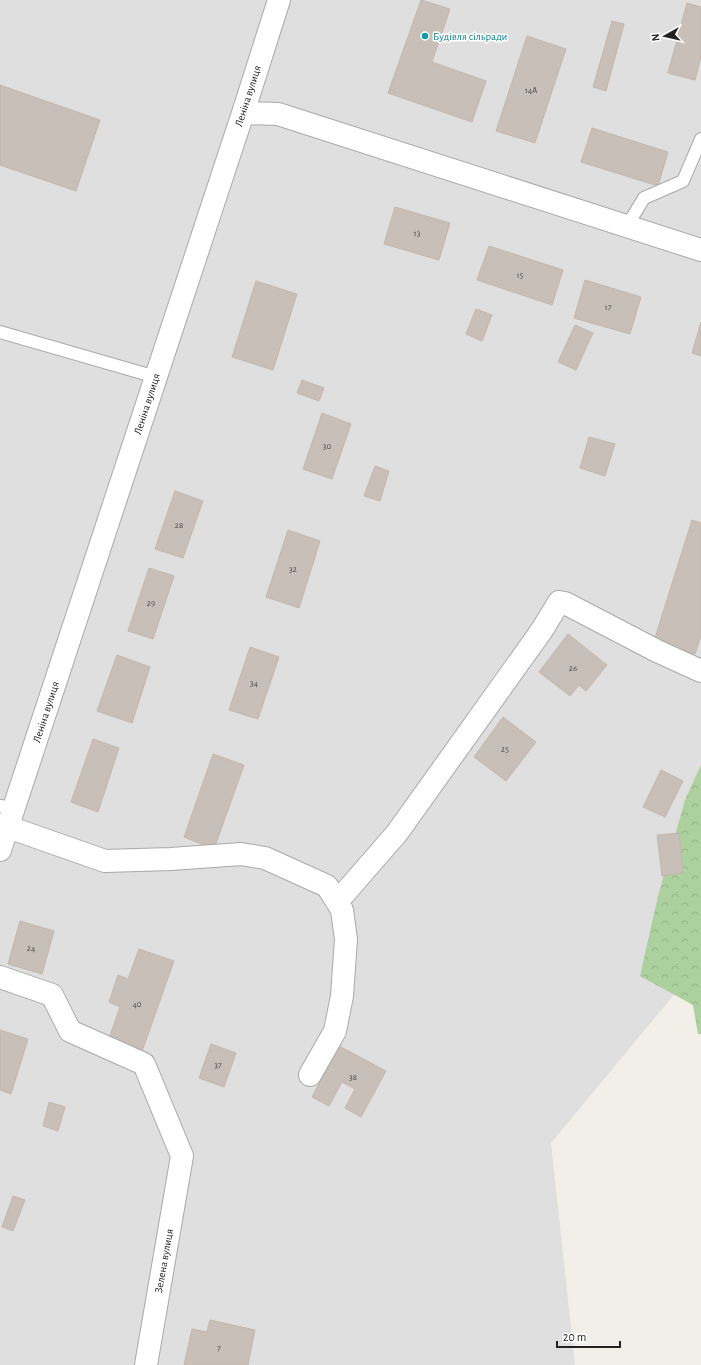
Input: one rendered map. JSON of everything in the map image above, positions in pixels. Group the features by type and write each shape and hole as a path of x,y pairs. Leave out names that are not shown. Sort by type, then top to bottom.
{"street":[{"name":"Леніна вулиця","path":"0,850 7,814 156,377 279,0"},
{"path":"243,112 278,114 701,250"},
{"path":"337,902 397,833 542,630 559,602 565,602 657,651 701,671"},
{"path":"7,814 104,861 171,859 241,854 265,858 327,886 342,910 346,939 342,996 335,1031 310,1075"},
{"name":"Зелена вулиця","path":"0,977 52,995 70,1031 144,1064 182,1156 146,1365"}],"lane":[{"path":"627,226 644,198 684,182 701,139"},
{"path":"0,332 156,377"}],"shaded area":[{"path":"0,0 701,0 701,962 551,1143 575,1365 0,1365"}],"green space":[{"path":"701,765 701,1034 698,1034 693,1005 640,976 658,896 685,800"}],"building":[{"name":"Будівля сільради","path":"421,0 450,9 432,62 486,81 472,122 388,93"},
{"path":"687,3 701,7 701,57 695,80 668,73"},
{"path":"612,21 624,24 606,91 593,87"},
{"path":"527,36 566,49 535,143 496,131"},
{"path":"0,85 100,120 76,191 0,165"},
{"path":"592,128 668,152 658,186 581,162"},
{"path":"395,207 450,223 439,260 384,244"},
{"path":"489,246 563,270 552,305 477,280"},
{"path":"585,280 641,297 630,334 574,318"},
{"path":"256,281 297,294 273,370 232,357"},
{"path":"476,309 492,315 482,341 466,334"},
{"path":"701,322 701,356 692,353"},
{"path":"575,325 593,333 576,370 558,362"},
{"path":"302,380 324,388 319,401 297,393"},
{"path":"322,413 351,424 332,479 303,469"},
{"path":"589,437 615,444 605,476 580,468"},
{"path":"375,466 389,471 380,501 364,496"},
{"path":"175,491 203,501 183,558 155,549"},
{"path":"692,520 701,523 701,636 695,654 654,641"},
{"path":"288,530 320,541 299,608 266,597"},
{"path":"149,568 174,576 153,639 128,631"},
{"path":"568,634 607,665 586,691 579,685 570,696 539,672"},
{"path":"250,647 279,657 258,719 229,710"},
{"path":"117,655 150,667 132,723 97,711"},
{"path":"503,717 536,742 506,781 474,757"},
{"path":"93,739 119,748 98,812 71,802"},
{"path":"213,754 244,765 214,849 184,837"},
{"path":"661,770 683,781 665,817 643,807"},
{"path":"679,833 683,873 662,876 657,835"},
{"path":"20,921 54,931 42,974 8,964"},
{"path":"139,949 174,961 140,1057 107,1044 120,1007 109,1002 118,975 128,979"},
{"path":"0,1030 28,1039 11,1094 0,1090"},
{"path":"211,1044 236,1053 224,1087 199,1078"},
{"path":"339,1046 386,1071 361,1117 345,1108 355,1089 342,1082 329,1106 312,1097"},
{"path":"49,1102 65,1107 58,1131 43,1126"},
{"path":"13,1196 25,1200 13,1231 2,1227"},
{"path":"210,1320 255,1330 248,1365 184,1365 192,1329 207,1332"}],"place":[{"name":"Будівля сільради","path":"425,36"}]}
